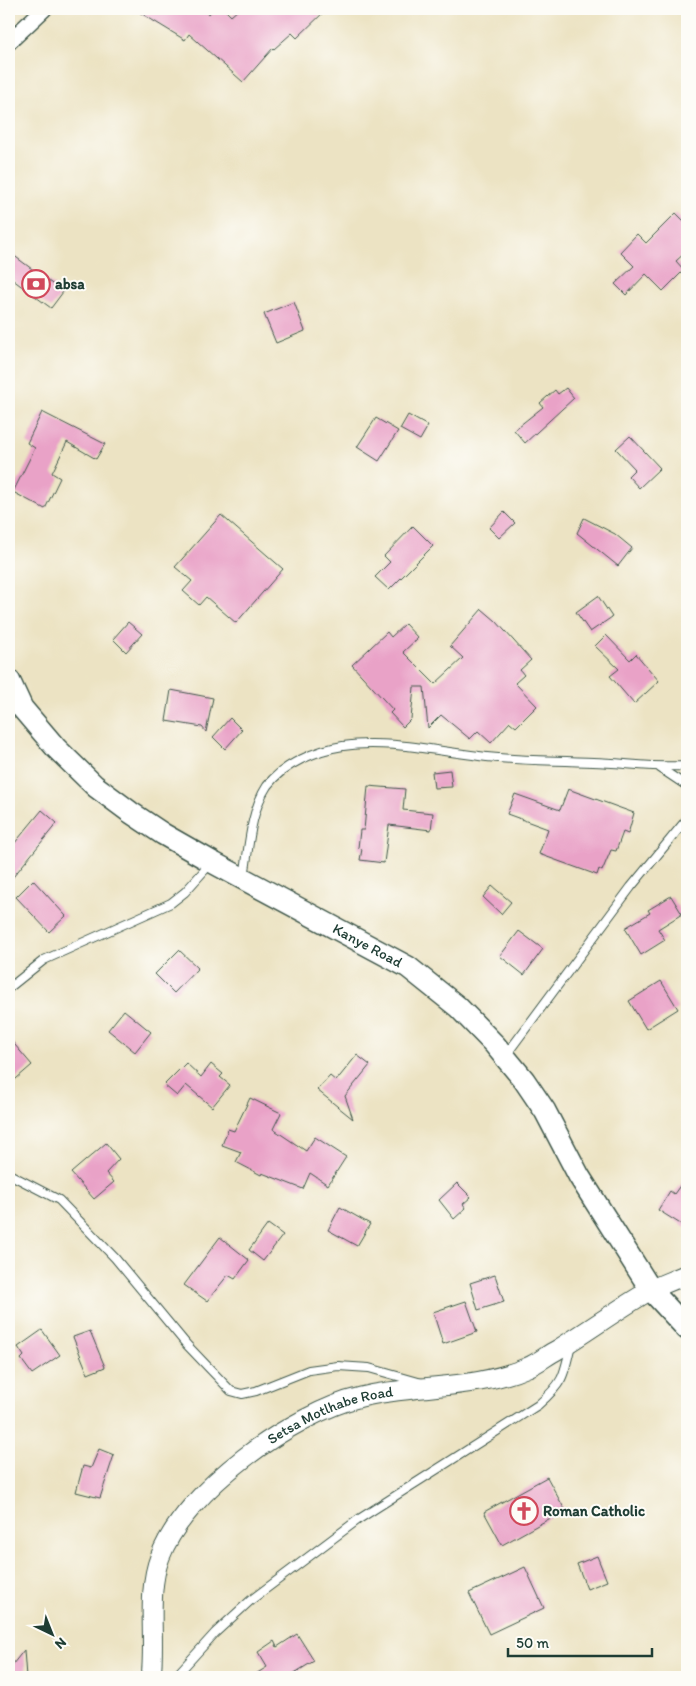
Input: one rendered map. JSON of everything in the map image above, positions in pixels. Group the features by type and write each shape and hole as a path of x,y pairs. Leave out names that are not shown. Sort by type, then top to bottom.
{"main road":[{"name":"Kanye Road","path":"9,680 22,708 56,748 95,786 163,834 408,967 458,1007 524,1080 545,1111 578,1176 651,1290 687,1329"}],"street":[{"path":"9,42 44,9"},
{"name":"Setsa Motlhabe Road","path":"151,1677 153,1594 160,1558 180,1521 209,1489 260,1446 305,1419 360,1398 431,1386 485,1381 528,1367 651,1290 687,1274"}],"lane":[{"path":"244,879 256,808 268,785 288,767 309,756 342,746 371,744 483,757 599,762 659,768 687,766"},
{"path":"659,768 687,786"},
{"path":"504,1056 631,887 687,819"},
{"path":"9,988 44,960 171,903 185,892 212,862"},
{"path":"9,1174 59,1200 115,1258 187,1345 231,1391 242,1394 256,1391 309,1370 338,1366 369,1368 431,1386"},
{"path":"175,1677 215,1633 251,1600 352,1524 417,1480 538,1405 555,1390 564,1377 572,1341"}],"building":[{"path":"134,9 201,9 209,14 213,9 224,9 231,16 239,9 327,9 297,38 292,33 273,48 243,82 189,34 185,40"},
{"path":"676,213 687,224 687,251 676,261 684,270 663,291 646,274 626,295 615,284 634,266 620,252 637,234 646,243"},
{"name":"absa","path":"9,252 63,292 51,308 9,277"},
{"path":"294,302 305,331 276,343 264,314"},
{"path":"566,388 574,398 525,443 514,430 543,407 540,403 555,390 558,394"},
{"path":"42,412 105,444 96,459 67,442 52,473 60,478 45,509 13,492 35,448 27,443"},
{"path":"408,415 428,426 420,440 400,429"},
{"path":"376,418 398,431 379,461 357,447"},
{"path":"630,436 660,468 639,488 628,476 635,469 616,449"},
{"path":"504,512 515,523 499,538 489,528"},
{"path":"221,515 283,569 236,623 206,597 199,605 183,591 192,581 175,567"},
{"path":"584,518 615,534 632,548 618,566 577,533"},
{"path":"413,526 433,546 389,590 375,577 390,562 384,556"},
{"path":"598,596 612,617 590,632 576,612"},
{"path":"482,609 496,621 531,660 520,670 524,675 515,683 537,706 516,727 510,722 491,743 478,731 470,739 441,715 428,728 424,687 414,687 411,719 403,727 390,713 393,710 352,665 387,632 391,637 405,624 418,638 403,652 435,684 463,658 450,646"},
{"path":"128,622 142,634 126,652 113,639"},
{"path":"606,635 630,660 636,654 659,681 634,704 610,676 619,669 595,646"},
{"path":"171,690 213,698 206,732 202,727 166,721"},
{"path":"230,718 242,730 225,749 213,737"},
{"path":"450,770 452,787 434,788 432,772"},
{"path":"368,786 405,789 403,810 433,813 431,830 389,825 384,863 360,860 362,849 358,848 360,830 364,830"},
{"path":"568,789 634,813 628,834 623,832 616,851 611,850 602,871 599,869 597,875 539,854 548,829 507,814 515,794 560,810"},
{"path":"42,810 57,823 9,882 9,850"},
{"path":"33,880 66,916 49,932 16,897"},
{"path":"492,886 511,902 501,914 483,897"},
{"path":"671,896 682,914 658,929 665,940 641,955 625,928 650,913 648,910"},
{"path":"519,931 543,949 524,975 500,956"},
{"path":"179,950 198,968 174,993 155,974"},
{"path":"661,981 678,1009 646,1029 629,1001"},
{"path":"124,1010 151,1032 135,1052 108,1030"},
{"path":"9,1038 32,1065 9,1085"},
{"path":"357,1055 370,1065 345,1096 353,1119 317,1090 330,1076 336,1081"},
{"path":"186,1063 201,1077 211,1064 223,1074 220,1077 230,1085 212,1107 186,1085 177,1096 164,1085"},
{"path":"250,1098 281,1113 273,1129 306,1151 315,1137 346,1157 328,1185 310,1173 303,1189 262,1173 261,1175 236,1162 241,1152 222,1145 228,1129 234,1131"},
{"path":"106,1143 119,1159 106,1173 114,1182 94,1199 71,1173"},
{"path":"687,1176 687,1228 658,1210 670,1191 674,1194"},
{"path":"457,1183 471,1197 463,1204 466,1208 454,1219 439,1200"},
{"path":"340,1207 370,1224 357,1246 328,1230"},
{"path":"268,1224 283,1235 263,1261 249,1250"},
{"path":"220,1237 249,1260 235,1279 228,1275 207,1301 184,1285"},
{"path":"495,1275 504,1302 478,1310 470,1283"},
{"path":"466,1301 477,1332 443,1344 433,1312"},
{"path":"42,1330 60,1355 32,1374 21,1359 24,1356 18,1347"},
{"path":"90,1331 105,1367 88,1374 73,1337"},
{"path":"99,1449 114,1455 100,1498 76,1492 83,1466 91,1468"},
{"name":"Roman Catholic","path":"547,1477 565,1510 502,1545 484,1512"},
{"path":"597,1556 607,1581 587,1589 577,1564"},
{"path":"525,1567 544,1608 489,1634 469,1593"},
{"path":"297,1634 314,1661 288,1677 251,1677 267,1667 258,1652 274,1641 277,1647"},
{"path":"24,1650 26,1677 9,1677 9,1669"}],"place":[{"name":"absa","path":"36,284"},
{"name":"Roman Catholic","path":"524,1511"}]}
